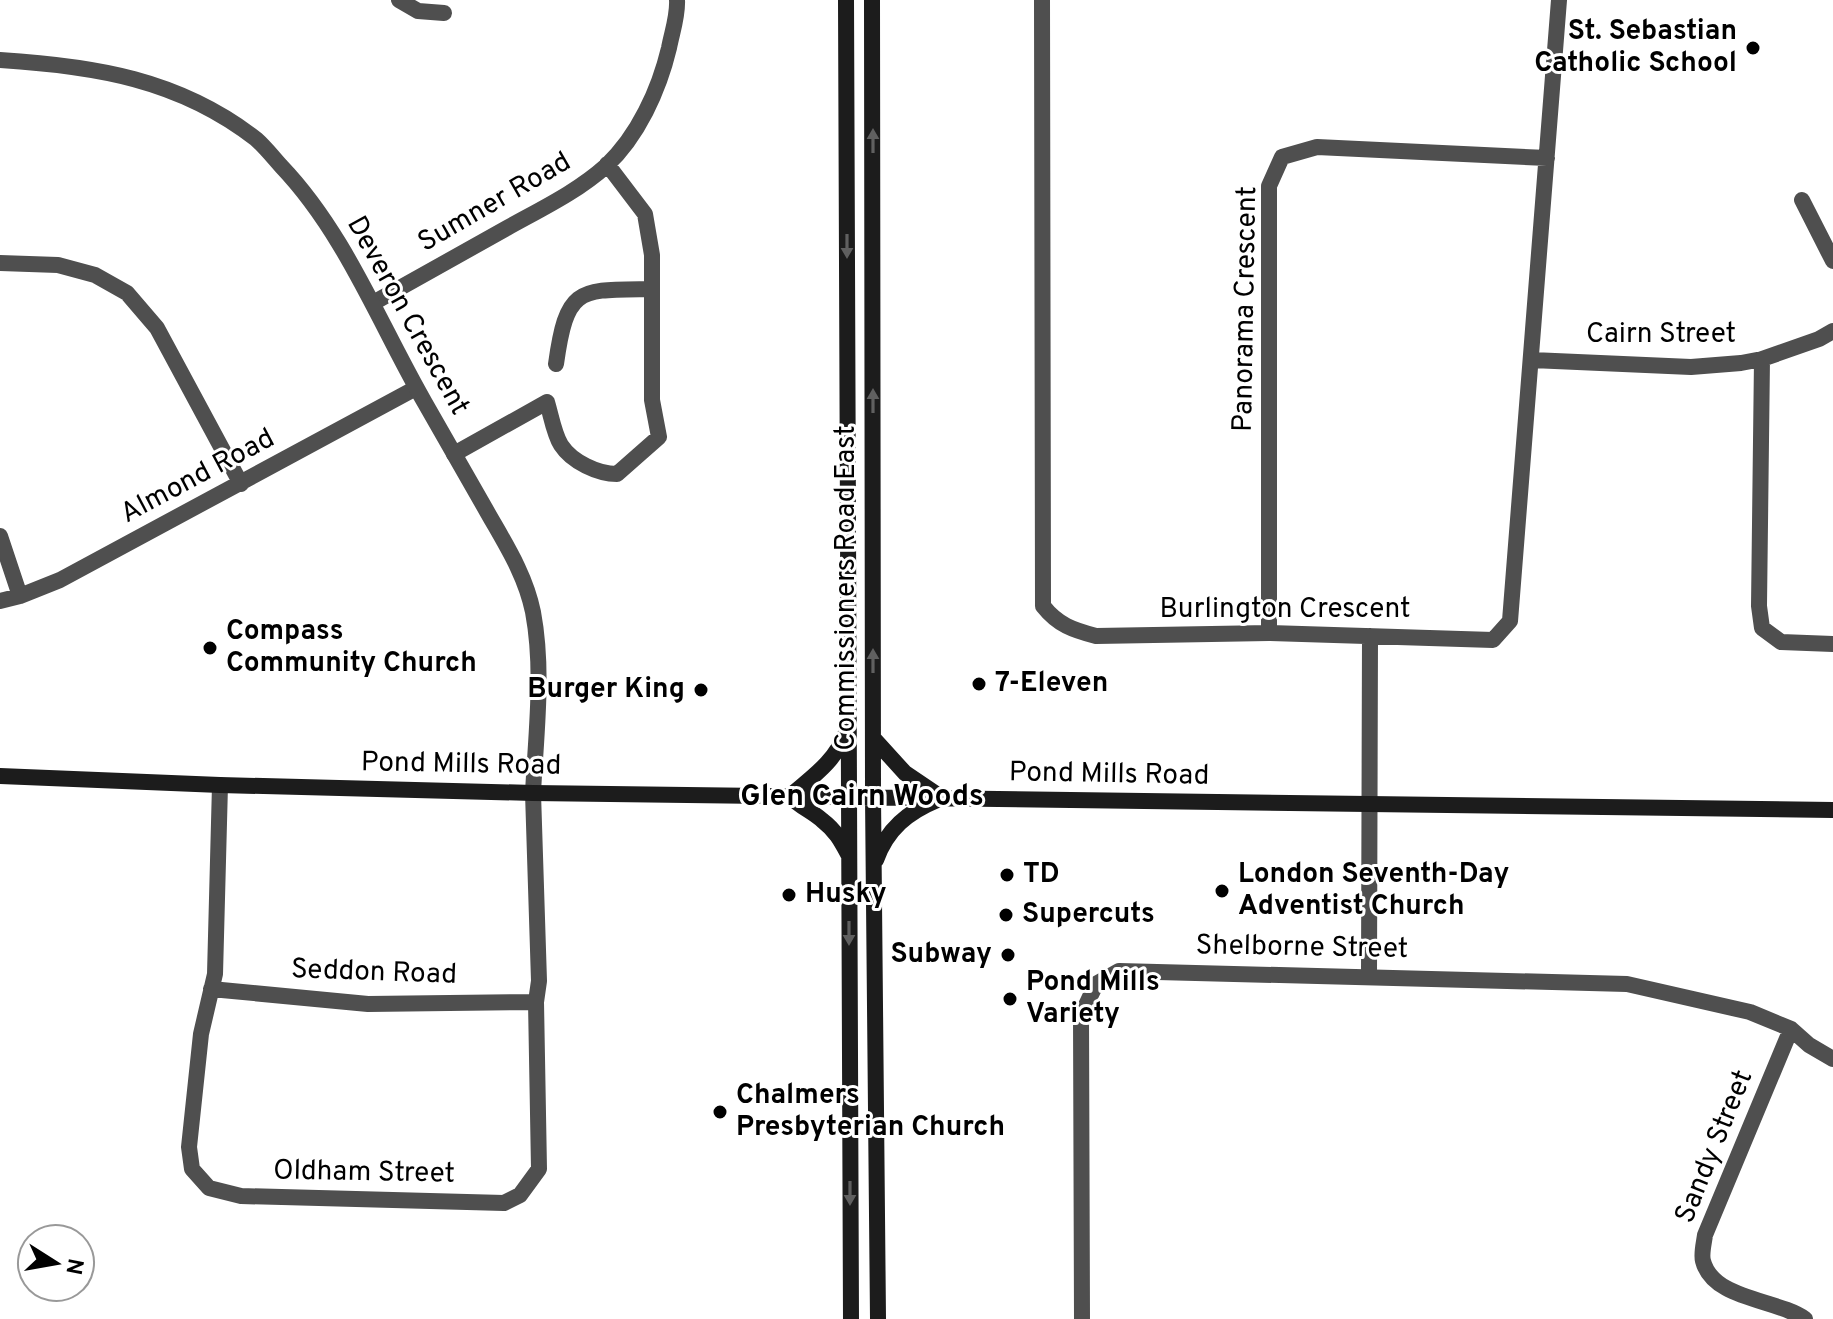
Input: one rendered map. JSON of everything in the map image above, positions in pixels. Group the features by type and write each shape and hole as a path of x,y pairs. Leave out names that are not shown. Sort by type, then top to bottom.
{"main road":[{"name":"Commissioners Road East","path":"846,0 851,1319"},
{"name":"Commissioners Road East","path":"872,0 873,879 878,1319"},
{"path":"849,722 842,744 829,763 790,796 802,809 822,819 838,835 849,855"},
{"path":"874,739 905,773 943,798"},
{"name":"Pond Mills Road","path":"0,776 533,793 1833,810"},
{"path":"873,879 877,857 886,837 896,825 920,807 943,798"}],"street":[{"path":"399,0 418,11 444,13"},
{"name":"Sumner Road","path":"373,303 536,212 583,184 607,164 631,135 651,99 665,65 678,10 677,0"},
{"name":"Burlington Crescent","path":"1042,0 1043,606 1070,629 1096,636 1269,633 1493,640 1510,621 1559,0"},
{"name":"Deveron Crescent","path":"0,60 106,71 153,84 192,100 256,140 301,187 373,303 416,388 521,572 533,612 539,680 533,793"},
{"name":"Panorama Crescent","path":"1269,633 1269,186 1282,157 1317,147 1547,158"},
{"path":"454,454 547,402 561,446 588,468 601,474 617,474 659,437 652,400 652,255 645,214 607,164"},
{"path":"1802,200 1833,261"},
{"path":"0,263 58,265 95,275 127,293 157,328 241,484"},
{"path":"556,364 563,319 579,298 600,290 652,289"},
{"name":"Cairn Street","path":"1532,360 1691,367 1762,359 1833,331"},
{"path":"1762,359 1759,606 1762,628 1781,642 1833,644"},
{"name":"Almond Road","path":"0,601 60,580 416,388"},
{"path":"0,536 20,596"},
{"path":"1369,975 1370,636"},
{"name":"Oldham Street","path":"220,785 215,974 201,1034 189,1147 192,1169 209,1188 241,1196 504,1203 520,1195 539,1169 536,1002 539,981 533,793"},
{"name":"Shelborne Street","path":"1082,1319 1081,1016 1096,984 1119,971 1627,984 1750,1012 1791,1029 1809,1045 1833,1059"},
{"name":"Seddon Road","path":"211,989 368,1004 536,1002"},
{"name":"Sandy Street","path":"1791,1029 1705,1235 1702,1260 1714,1279 1739,1295 1791,1309 1805,1319"}],"place":[{"name":"St. Sebastian Catholic School","path":"1753,48"},
{"name":"Compass Community Church","path":"210,648"},
{"name":"7-Eleven","path":"979,684"},
{"name":"Burger King","path":"701,690"},
{"name":"TD","path":"1007,875"},
{"name":"London Seventh-Day Adventist Church","path":"1222,891"},
{"name":"Husky","path":"789,895"},
{"name":"Supercuts","path":"1006,915"},
{"name":"Subway","path":"1008,955"},
{"name":"Pond Mills Variety","path":"1010,999"},
{"name":"Chalmers Presbyterian Church","path":"720,1112"}],"district":[{"name":"Glen Cairn Woods","path":"862,797"}]}
